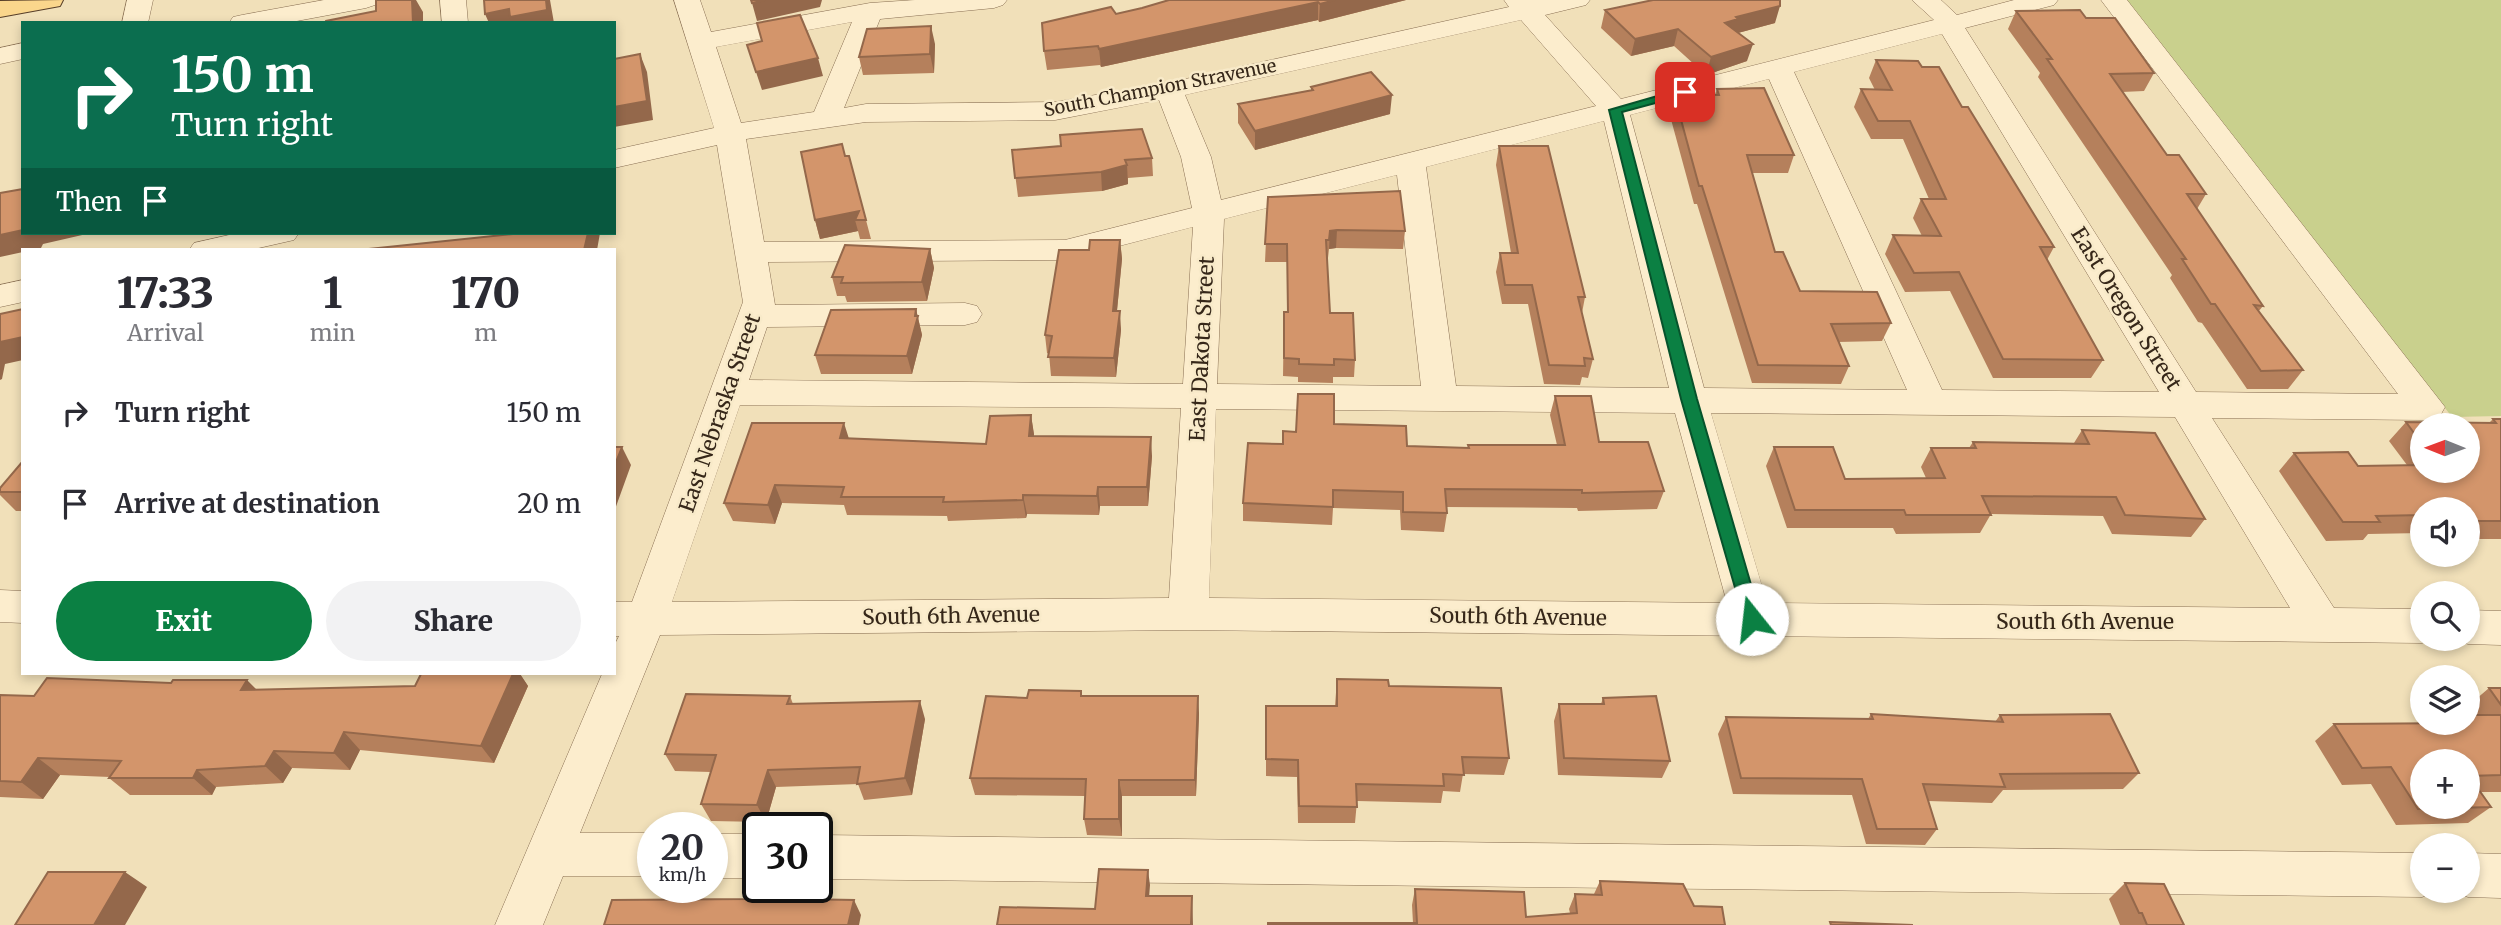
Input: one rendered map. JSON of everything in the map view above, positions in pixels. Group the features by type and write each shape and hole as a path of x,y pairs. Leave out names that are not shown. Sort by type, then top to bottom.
{"main road":[{"path":"7,5 50,0"}],"street":[{"path":"135,21 140,0"},
{"path":"248,21 297,6 366,0"},
{"path":"453,0 455,21"},
{"name":"East Nebraska Street","path":"616,660 630,619 729,392 759,302 730,133 687,0"},
{"path":"700,42 870,11 994,0"},
{"name":"South Champion Stravenue","path":"616,159 730,133 866,113 1055,111 1168,90 1522,6 1577,0"},
{"name":"East Oregon Street","path":"1924,0 1944,15 1950,24 2322,623"},
{"path":"750,252 1065,250 2045,0"},
{"path":"1522,6 1615,110 1689,399 1752,619"},
{"path":"825,119 870,11"},
{"path":"0,56 21,51"},
{"path":"1778,68 1930,402"},
{"name":"East Dakota Street","path":"1168,90 1196,157 1209,213 1188,614"},
{"path":"1410,161 1440,397"},
{"path":"214,248 274,235"},
{"path":"0,296 21,291"},
{"path":"754,316 965,314"},
{"path":"0,606 21,607"},
{"name":"South 6th Avenue","path":"630,619 1188,614 2410,626"},
{"path":"2480,627 2501,628"},
{"name":"East Nebraska Street","path":"519,925 550,854 611,675"},
{"path":"550,854 637,855"},
{"path":"833,857 2410,875"},
{"path":"2480,875 2501,876"}],"lane":[{"path":"729,392 1199,394 2427,407 2114,0"}],"green space":[{"path":"2127,0 2501,0 2501,416 2449,413"}],"building":[{"path":"376,0 412,0 413,21 326,21 376,11"},
{"path":"484,0 546,0 547,10 510,17 509,9 485,14"},
{"path":"1169,0 1335,0 1099,49 1098,46 1044,51 1042,23 1111,7 1116,14"},
{"path":"1653,0 1780,0 1780,6 1736,17 1738,19 1725,23 1753,44 1711,57 1678,29 1635,39 1605,10"},
{"path":"2080,10 2086,18 2115,18 2154,73 2110,74 2167,155 2179,155 2206,194 2187,194 2263,306 2254,305 2303,370 2261,371 2215,304 2211,304 2182,259 2186,259 2047,59 2052,59 2016,11"},
{"path":"800,15 818,58 756,72 747,45 762,41 757,23"},
{"path":"931,26 930,54 859,57 867,29"},
{"path":"640,54 647,101 616,107 616,59"},
{"path":"1876,60 1918,61 1922,67 1939,67 1962,107 1968,107 2054,247 2040,247 2103,360 2003,359 1959,272 1914,273 1893,235 1941,236 1921,199 1946,199 1910,121 1878,121 1861,89 1892,90"},
{"path":"1371,72 1392,95 1255,131 1238,104 1313,90 1311,87"},
{"path":"1764,88 1794,155 1747,155 1775,252 1783,252 1800,291 1877,292 1891,323 1831,324 1849,366 1758,365 1702,186 1699,186 1674,94 1719,95 1717,89"},
{"path":"1142,129 1152,158 1125,160 1127,165 1101,172 1015,178 1012,150 1061,146 1060,135"},
{"path":"842,144 845,156 849,156 866,220 855,220 859,211 815,220 801,152"},
{"path":"1499,146 1548,146 1585,297 1578,297 1593,359 1584,358 1585,366 1549,365 1532,285 1505,285 1500,253 1518,253"},
{"path":"21,189 21,230 0,235 0,193"},
{"path":"1400,191 1405,231 1337,230 1330,231 1329,240 1326,240 1330,313 1353,313 1355,360 1334,359 1334,365 1299,364 1299,359 1284,358 1284,312 1288,312 1287,244 1265,244 1268,197"},
{"path":"504,235 588,235 584,248 378,248"},
{"path":"1090,240 1120,240 1113,311 1120,311 1114,358 1048,357 1052,336 1045,335 1059,250 1089,250"},
{"path":"845,245 930,249 922,282 841,283 843,277 832,277"},
{"path":"21,309 21,337 0,342 0,314"},
{"path":"916,309 915,316 918,316 907,356 815,355 831,310"},
{"path":"1298,394 1334,394 1334,424 1406,426 1407,446 1469,448 1468,445 1565,445 1555,396 1591,396 1599,442 1648,442 1664,491 1582,493 1582,490 1445,489 1447,513 1403,512 1403,492 1333,490 1333,507 1243,503 1248,443 1283,444 1283,431 1296,432"},
{"path":"1031,415 1029,436 1151,437 1147,487 1098,487 1097,496 1023,495 1023,500 943,502 944,497 841,497 844,487 775,485 768,505 724,503 752,423 844,423 840,438 986,444 990,416"},
{"path":"2493,419 2501,419 2501,521 2480,521 2480,497 2410,497 2410,515 2376,516 2380,522 2343,522 2294,453 2348,452 2358,466 2410,465 2410,483 2480,483 2480,423 2496,423"},
{"path":"2082,430 2155,433 2205,519 2125,515 2116,497 1982,496 1991,515 1906,515 1904,510 1795,510 1774,447 1833,447 1845,479 1945,478 1931,448 1976,448 1973,442 2089,444"},
{"path":"616,447 622,447 616,462"},
{"path":"21,463 21,492 0,492 0,488"},
{"path":"420,675 513,675 481,746 344,732 334,753 274,751 265,766 197,770 193,778 109,778 121,761 38,758 21,782 0,781 0,695 34,696 47,678 171,683 173,680 247,680 241,690 415,686"},
{"path":"1337,679 1388,680 1389,686 1501,688 1509,758 1462,757 1464,775 1443,774 1444,786 1356,784 1357,807 1299,806 1298,760 1266,759 1266,706 1337,706"},
{"path":"2489,688 2501,688 2501,705"},
{"path":"1029,690 1081,691 1081,696 1198,696 1195,780 1119,780 1119,819 1084,819 1086,779 970,778 986,696 1027,698"},
{"path":"686,694 790,696 787,704 920,701 905,778 857,784 860,767 768,770 757,805 701,804 716,755 665,754"},
{"path":"1656,696 1670,761 1564,758 1559,704 1604,704 1603,698"},
{"path":"1871,714 2003,722 2000,715 2110,714 2139,773 2000,774 2005,787 1923,784 1937,829 1877,829 1862,779 1741,778 1726,717 1873,719"},
{"path":"2480,715 2501,715 2501,775 2480,776 2480,749 2410,749 2410,797 2391,767 2362,768 2334,724 2410,723 2410,735 2480,735"},
{"path":"2480,792 2491,807 2480,807"},
{"path":"1099,869 1148,870 1146,896 1192,896 1191,925 997,925 1000,907 1095,909"},
{"path":"48,872 125,872 94,925 15,925"},
{"path":"1600,881 1683,884 1694,906 1722,907 1725,925 1268,925 1417,923 1415,889 1524,892 1526,917 1577,913 1575,894 1602,895"},
{"path":"2125,883 2164,884 2184,925 2147,925"},
{"path":"728,899 742,899 742,903 833,903 833,900 854,900 848,925 604,925 612,900 637,900 637,903 728,903"},
{"path":"1830,922 1913,925 1831,925"}],"route":[{"path":"1685,92 1615,110 1689,399 1752,619"}]}
